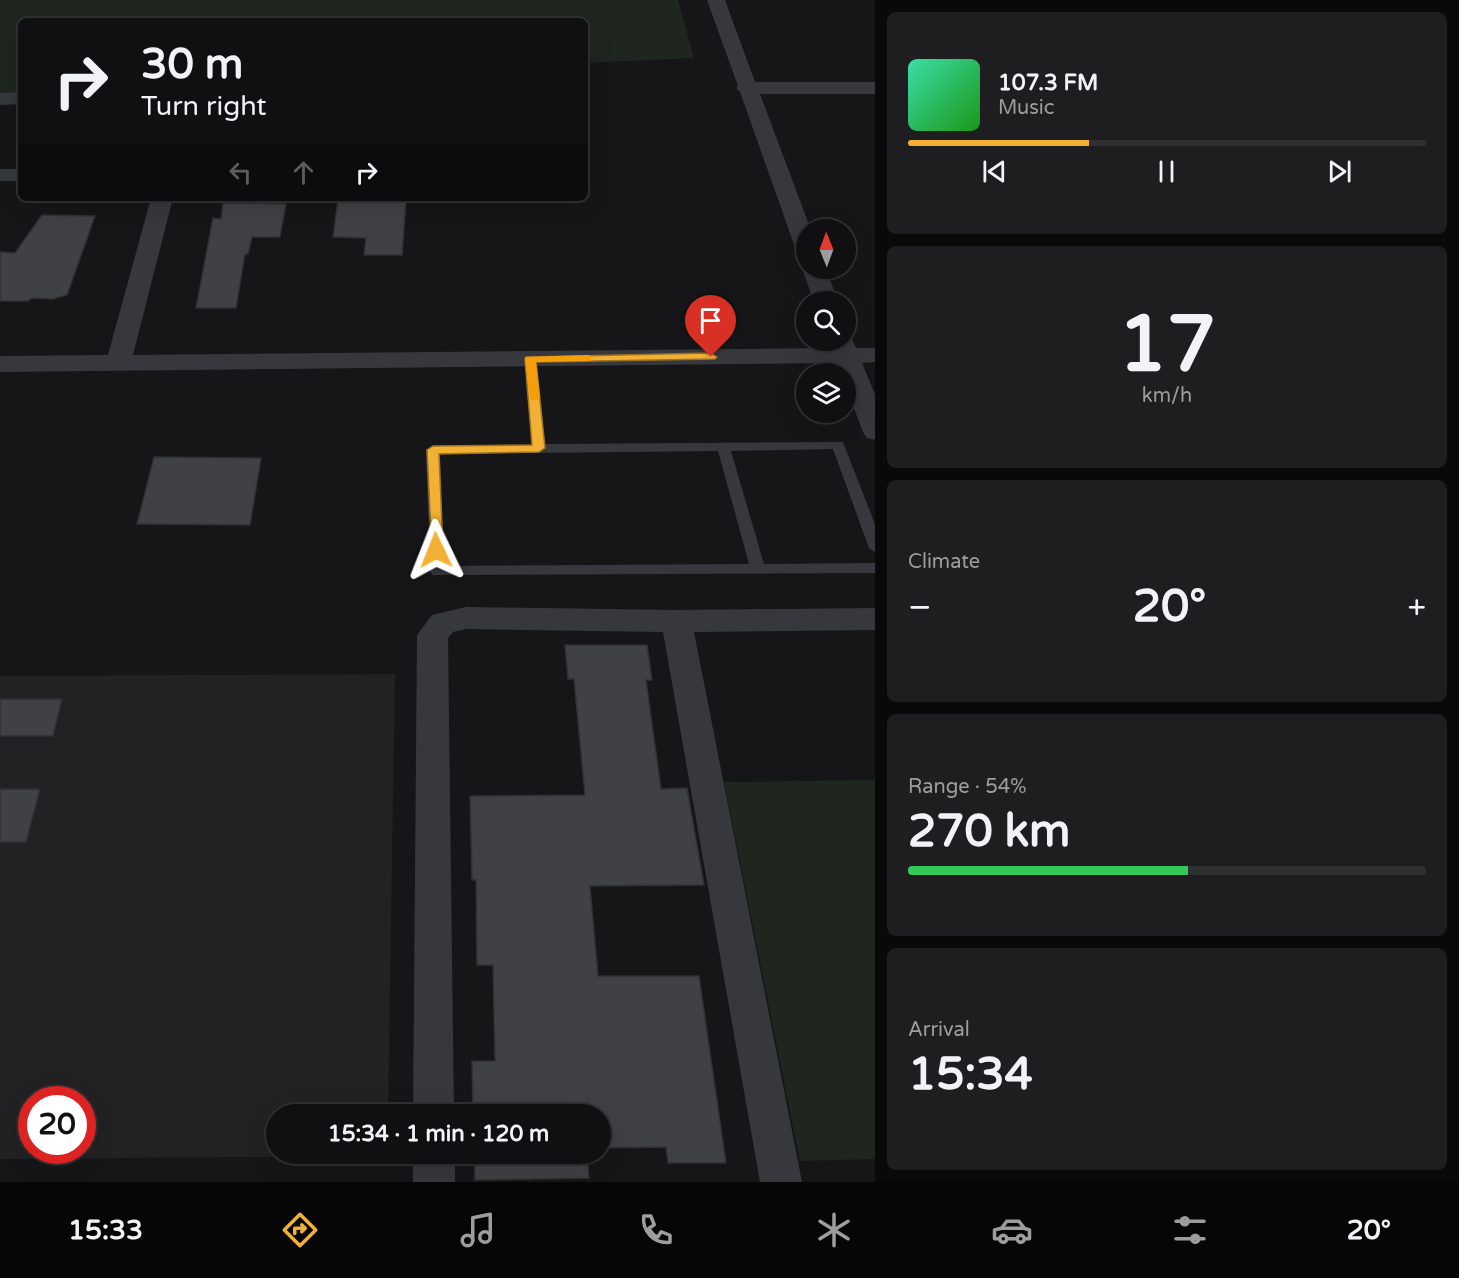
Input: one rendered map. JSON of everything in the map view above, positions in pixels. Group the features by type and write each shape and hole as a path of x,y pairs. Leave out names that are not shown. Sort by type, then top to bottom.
{"street":[{"path":"716,0 796,220"},
{"path":"747,88 875,88"},
{"path":"0,99 18,98"},
{"path":"0,175 18,175"},
{"path":"118,364 161,201"},
{"path":"0,364 530,359 796,350"},
{"path":"845,351 875,429"},
{"path":"856,351 875,355"},
{"path":"434,1104 432,635 442,623 466,618 676,621 875,619"},
{"path":"676,621 781,1182"},
{"path":"434,1164 434,1182"}],"lane":[{"path":"530,359 539,448"},
{"path":"875,545 838,445 433,450 437,571 875,568"},
{"path":"723,446 758,568"}],"shaded area":[{"path":"0,0 678,0 694,58 588,63 588,18 18,18 18,93 0,97"},
{"path":"395,674 388,1104 266,1104 266,1157 96,1158 96,1086 18,1086 18,1159 0,1159 0,676"},
{"path":"875,780 875,1159 800,1161 724,782"}],"building":[{"path":"338,201 406,201 402,255 364,255 366,238 333,237"},
{"path":"223,203 286,204 280,237 252,237 248,254 245,254 236,308 196,308 213,218 221,219"},
{"path":"42,215 95,216 67,295 53,299 0,301 0,252 15,253"},
{"path":"154,457 261,458 250,525 137,524"},
{"path":"565,645 647,645 652,680 646,680 661,789 687,788 704,885 590,886 598,976 699,976 726,1163 668,1163 666,1147 611,1148 611,1104 473,1104 472,1061 495,1061 493,965 477,965 476,880 472,880 470,796 585,795 574,679 568,679"},
{"path":"0,699 62,699 53,736 0,736"},
{"path":"0,789 40,789 26,842 0,842"},
{"path":"474,1164 588,1164 589,1178 475,1180"}],"slow traffic":[{"path":"534,398 530,359 587,358"}],"route":[{"path":"436,550 433,450 539,448 530,359 711,357"}]}
